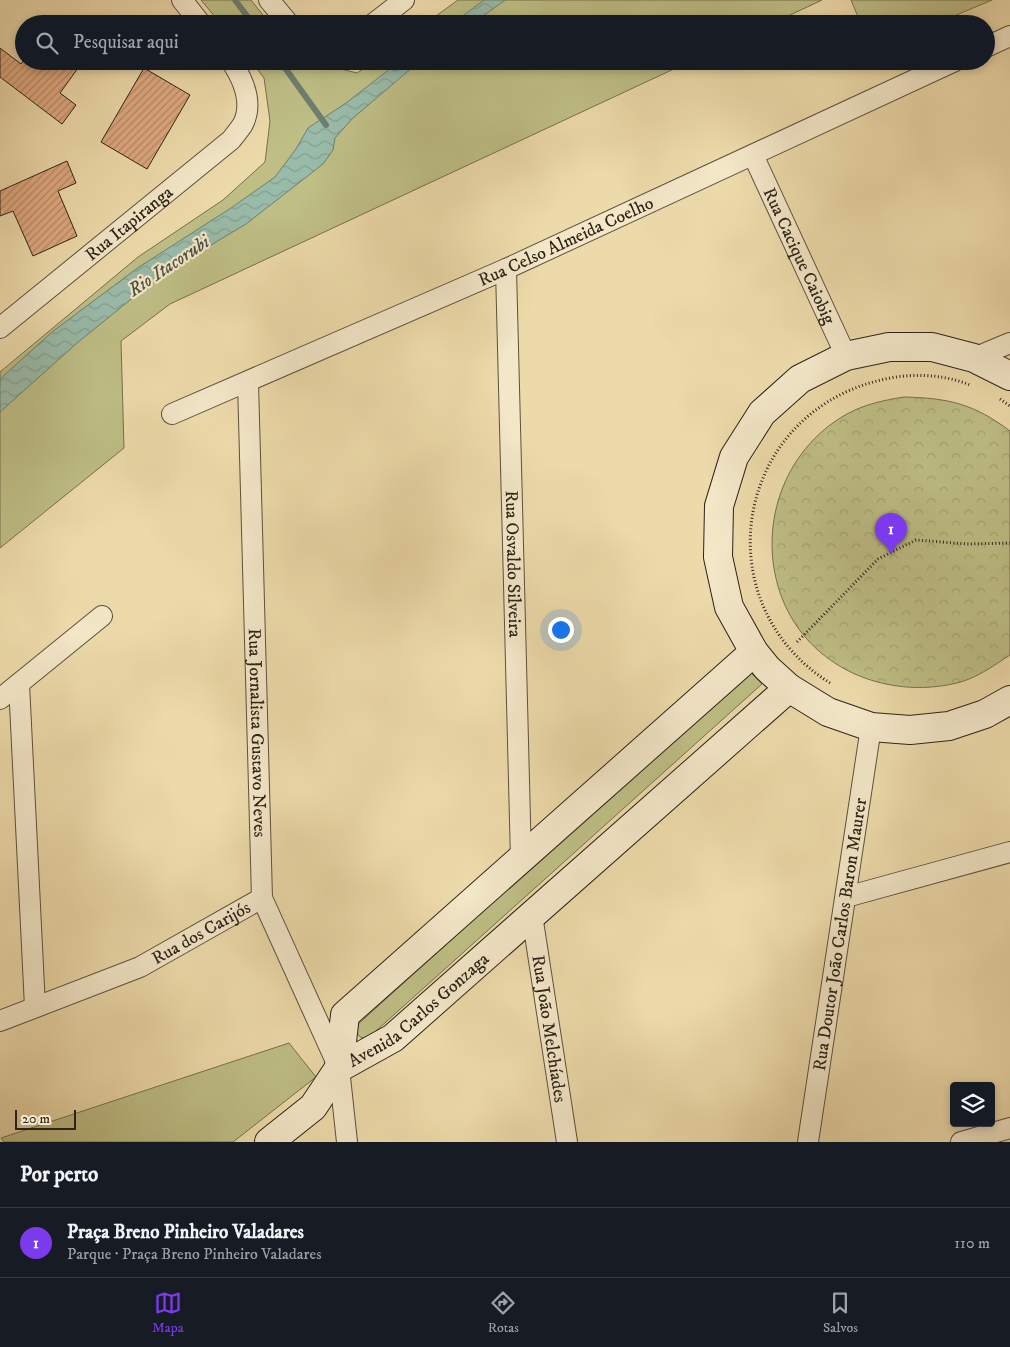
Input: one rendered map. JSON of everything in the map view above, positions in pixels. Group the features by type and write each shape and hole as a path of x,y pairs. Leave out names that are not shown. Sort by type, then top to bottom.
{"street":[{"path":"182,0 194,15"},
{"path":"269,0 282,15"},
{"path":"385,15 404,0"},
{"path":"995,43 1010,36"},
{"name":"Rua Itapiranga","path":"0,328 231,140 243,124 247,109 246,92 236,70"},
{"name":"Rua Celso Almeida Coelho","path":"172,414 506,269 937,70"},
{"name":"Rua Cacique Caiobig","path":"753,155 846,356"},
{"name":"Rua Osvaldo Silveira","path":"506,269 521,860"},
{"path":"974,358 1010,343"},
{"path":"1004,387 974,358 932,347 889,347 846,356 800,379 762,413 734,457 719,506 718,557 730,607 754,652 767,668 789,688 828,712 871,727 910,730 949,726 986,714 1010,700"},
{"name":"Rua Jornalista Gustavo Neves","path":"248,382 262,898 339,1068 346,1142"},
{"path":"0,699 102,616"},
{"name":"Avenida Carlos Gonzaga","path":"339,1068 345,1014 754,652"},
{"path":"18,684 35,1008"},
{"name":"Avenida Carlos Gonzaga","path":"339,1068 393,1038 789,688"},
{"name":"Rua Doutor João Carlos Baron Maurer","path":"808,1142 871,727"},
{"path":"846,897 1010,852"},
{"name":"Rua dos Carijós","path":"0,1021 140,967 262,898"},
{"name":"Rua João Melchíades","path":"532,915 567,1142"},
{"path":"269,1142 313,1107 339,1068"},
{"path":"961,1142 1010,1128"}],"path":[{"path":"835,686 814,672 789,649 771,623 758,594 751,563 750,531 755,500 766,470 782,443 803,419 828,400 856,386 893,376 930,376 967,383 975,387"},
{"path":"1004,387 1010,406"},
{"path":"797,642 878,559 916,540 967,544 1010,543"}],"green space":[{"path":"201,0 251,0 263,15 214,15"},
{"path":"458,0 822,0 790,15 437,15"},
{"path":"851,0 992,0 956,15 857,15"},
{"path":"258,70 345,70 357,73 361,70 672,70 170,304 121,341 124,448 0,548 0,372 138,257 223,200 265,162 270,121 264,78"},
{"path":"904,397 934,399 960,404 985,414 1010,431 1010,655 971,678 957,683 930,687 904,687 878,682 853,673 831,660 811,643 794,622 782,598 775,572 772,546 774,519 780,494 791,470 806,448 824,429 847,414 868,405"},
{"path":"749,671 762,684 367,1039 360,1037 356,1032 356,1026"},
{"path":"289,1043 316,1077 233,1142 4,1142 1,1138"}],"water":[{"path":"484,0 505,0 484,15 464,15"},
{"name":"Rio Itacorubi","path":"388,70 409,70 353,118 335,138 333,150 323,164 246,224 196,254 140,292 77,343 0,412 0,379 52,332 139,267 231,208 275,177 296,149 308,128 346,103"}],"building":[{"path":"0,48 15,59 15,70 77,70 60,93 76,105 62,124 0,77"},
{"path":"143,70 147,70 190,95 147,169 101,142"},
{"path":"67,161 76,183 58,191 77,236 33,256 13,211 0,216 0,191"}],"waterway":[{"path":"235,0 246,15"},
{"path":"286,70 326,125"}],"place":[{"name":"Praça Breno Pinheiro Valadares","path":"891,554"}]}
